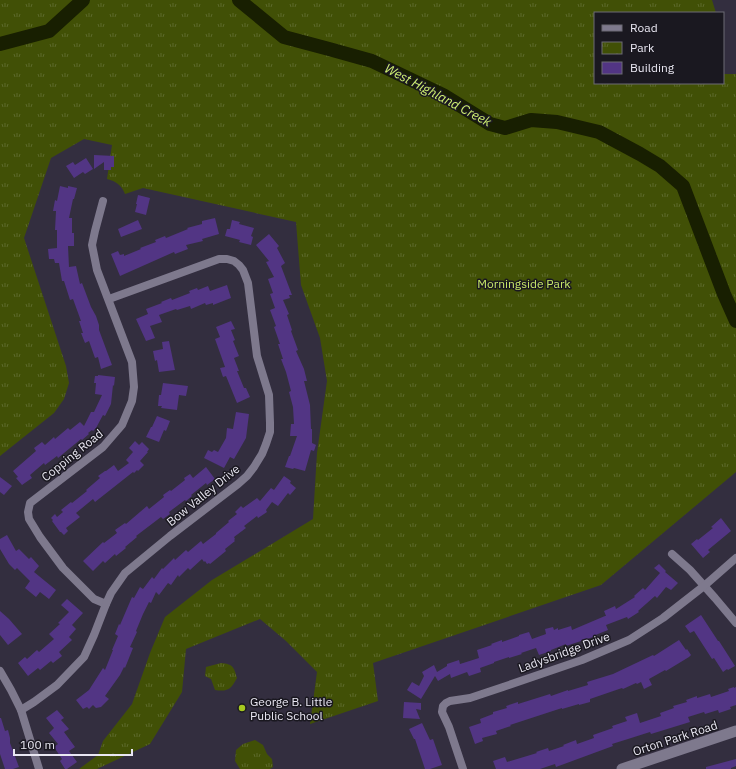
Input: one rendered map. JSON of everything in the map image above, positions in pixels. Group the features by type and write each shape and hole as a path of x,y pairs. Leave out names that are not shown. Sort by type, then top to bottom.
{"street":[{"name":"Copping Road","path":"103,201 92,246 97,270 132,362 134,387 132,401 122,425 104,447 30,503 28,512 29,519 34,528 63,568 94,599 106,604"},
{"name":"Bow Valley Drive","path":"21,710 57,685 84,657 111,593 125,573 247,476 262,454 270,432 269,395 257,356 248,283 243,270 239,265 234,261 219,259 109,300"},
{"path":"672,554 690,570 736,624"},
{"name":"Ladysbridge Drive","path":"463,769 449,727 442,712 443,706 446,703 470,698 582,660 629,640 664,618 736,558"},
{"path":"0,671 21,710 39,769"},
{"name":"Orton Park Road","path":"622,769 736,731"}],"green space":[{"name":"Morningside Park","path":"0,0 712,0 716,12 594,12 594,84 724,84 724,74 736,74 736,472 601,585 373,663 378,701 310,724 317,672 286,641 260,619 186,649 182,692 150,744 97,769 79,769 98,755 103,741 132,704 150,653 165,617 212,580 313,519 317,453 327,381 320,338 301,285 296,222 143,188 125,194 118,184 107,179 112,145 84,139 51,158 24,238 66,366 69,383 64,399 54,413 0,456"},
{"path":"221,663 231,665 237,678 229,689 223,691 215,690 211,679 205,676 206,667"},
{"path":"255,740 263,745 267,754 272,759 273,767 270,769 240,769 235,761 236,750 243,744"}],"building":[{"path":"94,155 114,156 114,167 111,167 111,170 104,170 104,162 94,169"},
{"path":"86,158 93,169 85,174 83,172 74,178 66,166 73,162 75,165"},
{"path":"60,186 77,188 69,218 72,218 74,246 68,246 69,267 76,266 80,284 82,283 96,316 99,330 112,365 101,369 98,357 95,358 89,341 85,343 81,333 83,333 79,321 81,321 73,299 70,300 64,281 62,281 59,263 55,263 54,259 49,259 48,249 57,248 57,230 55,230 56,211 53,211"},
{"path":"138,195 150,198 146,215 135,212"},
{"path":"215,218 219,234 202,239 203,241 186,245 188,249 175,254 174,252 120,276 111,254 118,251 120,255 124,254 124,256 156,242 155,240 165,236 166,238 188,229 187,228 202,224 202,221"},
{"path":"138,220 142,229 121,237 118,229"},
{"path":"232,220 240,222 239,224 254,228 251,236 253,237 251,245 225,236 227,229 230,229"},
{"path":"269,234 279,246 277,248 285,263 281,266 292,295 289,295 290,298 283,300 289,314 287,315 292,330 291,331 298,350 296,351 304,369 307,381 304,381 310,405 312,443 316,445 314,451 311,450 305,471 285,467 297,436 290,436 291,424 294,424 293,407 289,392 291,391 281,359 283,359 278,344 280,344 274,327 276,326 270,310 275,308 270,294 273,293 268,279 274,277 266,262 269,261 256,245"},
{"path":"227,285 231,298 213,305 213,303 206,305 205,303 191,309 190,306 159,315 162,322 150,326 155,338 146,341 136,319 148,314 146,309 171,298 172,300 190,293 189,291 197,288 198,290 208,286 210,291"},
{"path":"231,321 235,329 231,330 235,340 233,341 239,356 234,358 239,371 237,371 244,388 246,388 250,397 237,403 226,376 223,377 220,368 225,367 215,339 220,337 216,327"},
{"path":"169,341 175,370 159,372 157,360 155,361 153,351 163,349 162,342"},
{"path":"95,376 115,377 111,404 105,416 103,415 93,431 92,430 88,433 89,434 82,440 81,439 58,458 57,456 45,465 44,463 30,475 32,478 22,485 16,478 18,477 13,471 36,451 34,448 42,442 45,445 54,437 55,439 68,428 70,430 80,422 84,426 91,412 94,412 102,395 95,394"},
{"path":"163,383 188,386 186,396 179,395 177,410 161,408 162,406 158,406 159,395 161,395"},
{"path":"236,412 249,414 246,438 234,459 230,457 224,468 204,458 208,450 218,452 226,438 227,428 233,429"},
{"path":"157,416 170,421 159,442 146,437"},
{"path":"135,441 139,445 142,442 149,449 140,461 144,465 95,502 93,499 76,513 80,517 66,528 68,531 64,535 60,532 51,518 55,514 57,517 63,512 61,510 87,491 86,490 100,478 98,476 105,471 114,465 118,471 129,463 126,460 133,452 129,448"},
{"path":"206,467 215,479 207,485 206,483 186,501 185,500 169,512 170,514 163,519 161,517 136,536 137,537 125,547 126,548 116,556 115,554 105,563 103,561 93,571 83,561 103,542 104,543 117,533 115,530 125,523 126,524 147,506 149,509 164,497 163,495 170,490 171,491 185,480 184,478 190,474 193,478"},
{"path":"284,476 291,481 290,483 296,488 290,495 288,493 278,506 272,502 266,510 267,512 258,518 257,516 244,526 246,528 234,537 235,541 225,549 226,551 210,564 207,564 202,559 190,570 188,568 179,577 178,575 171,585 168,583 159,595 156,592 151,603 149,602 136,631 137,632 130,647 133,648 125,668 124,667 105,696 109,699 101,707 96,708 93,705 89,709 87,707 83,709 76,700 89,690 103,668 105,670 118,636 115,634 119,624 120,625 132,597 134,598 140,587 143,589 152,577 154,579 162,568 163,569 174,558 175,560 186,550 188,552 201,541 203,544 216,534 237,514 235,512 241,506 243,508 257,498 260,501 271,488 274,490"},
{"path":"0,477 12,486 4,495 0,492"},
{"path":"721,518 731,531 708,550 710,552 703,558 691,544 713,528 711,527"},
{"path":"7,535 16,551 19,549 29,559 31,557 39,566 34,572 56,590 49,599 40,592 36,597 25,588 30,581 17,568 15,570 9,564 0,549 0,539"},
{"path":"659,564 666,571 665,572 678,583 671,590 666,587 657,598 655,596 638,611 639,612 628,619 627,617 606,625 608,630 593,637 566,646 566,644 539,655 536,648 521,653 522,654 494,662 480,668 481,672 469,676 467,672 451,678 450,674 438,681 435,676 421,699 407,690 412,682 419,686 424,676 422,672 434,665 437,672 447,666 447,664 459,660 460,664 479,658 477,650 502,640 502,642 529,632 532,639 546,634 545,629 553,627 554,630 558,628 558,630 571,626 572,630 606,616 604,611 615,606 616,609 635,597 634,596 643,588 645,590 660,573 654,568"},
{"path":"67,599 83,613 72,625 76,629 69,637 72,640 59,652 62,656 53,663 51,661 40,670 38,668 28,676 18,663 25,657 27,659 37,650 39,652 54,639 49,634 60,624 58,623 69,612 61,605"},
{"path":"0,611 22,634 8,645 0,635"},
{"path":"701,615 735,666 723,672 714,658 712,659 694,631 690,633 685,626"},
{"path":"679,640 691,655 666,671 665,670 649,679 652,685 644,689 641,682 636,683 623,689 622,688 590,699 590,702 562,708 510,725 511,726 496,731 497,734 482,738 483,741 475,744 469,727 481,723 480,719 493,714 493,712 507,708 506,706 518,702 518,704 550,694 551,696 588,685 587,682 613,674 653,655 654,656"},
{"path":"736,687 736,705 730,707 731,709 719,713 718,710 705,714 704,712 688,717 690,722 651,734 650,732 612,744 613,746 556,767 555,764 540,769 496,769 493,761 505,757 507,762 548,748 549,751 576,740 577,744 594,738 593,735 613,728 612,726 627,721 625,717 637,713 640,723 661,716 660,713 674,708 673,706 687,702 686,700 697,696 697,698 710,694 711,697 729,691 728,689"},
{"path":"404,702 421,703 421,710 416,709 420,719 403,718"},
{"path":"57,710 64,718 61,720 69,729 64,732 75,747 69,751 77,762 67,769 65,769 60,761 62,759 54,747 58,744 49,733 54,728 46,718"},
{"path":"0,718 5,731 8,730 10,743 19,767 13,769 5,769 0,754"},
{"path":"422,723 430,740 433,739 442,765 430,769 425,769 415,739 409,729"},
{"path":"736,759 736,766 731,769 706,769 706,767"}],"waterway":[{"name":"West Highland Creek","path":"0,44 49,31 83,0"},
{"name":"West Highland Creek","path":"239,0 284,37 372,61 443,95 490,124 505,128 531,120 557,122 599,132 660,166 683,186 724,294 736,321"}],"place":[{"name":"George B. Little Public School","path":"242,708"}]}
